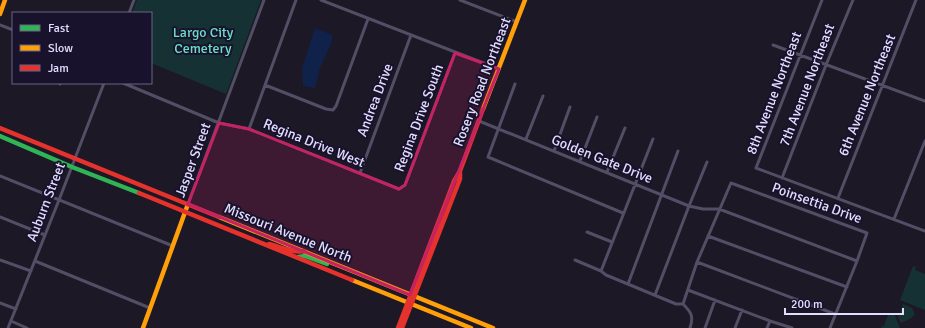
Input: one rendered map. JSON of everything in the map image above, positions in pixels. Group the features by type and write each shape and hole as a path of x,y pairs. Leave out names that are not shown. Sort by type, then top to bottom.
{"main road":[{"name":"Rosery Road Northeast","path":"410,303 454,181 460,171 525,0"},
{"path":"0,14 3,2"},
{"name":"Missouri Avenue North","path":"0,128 493,328"},
{"name":"Missouri Avenue North","path":"0,136 72,167 471,328"},
{"name":"Jasper Street","path":"143,328 188,204"},
{"path":"260,242 276,245 295,252 304,251"},
{"path":"297,257 305,256 334,267 345,268"},
{"path":"398,328 410,303"},
{"path":"402,328 410,303"}],"street":[{"path":"129,12 134,0"},
{"name":"Jasper Street","path":"188,204 264,0"},
{"path":"249,129 296,0"},
{"path":"322,0 499,69"},
{"path":"460,0 517,22"},
{"path":"471,4 473,0"},
{"name":"8th Avenue Northeast","path":"782,178 756,168 822,0"},
{"name":"7th Avenue Northeast","path":"782,178 853,0"},
{"name":"6th Avenue Northeast","path":"838,198 916,0"},
{"path":"265,85 326,109 333,110 336,106 368,19"},
{"path":"0,25 12,30"},
{"name":"Andrea Drive","path":"360,173 411,35"},
{"path":"773,45 925,101"},
{"name":"Regina Drive South","path":"399,189 405,185 455,53"},
{"name":"Auburn Street","path":"8,328 104,84"},
{"name":"Regina Drive West","path":"124,84 219,122 249,129 399,189"},
{"path":"514,84 488,157 623,213"},
{"path":"526,139 543,96"},
{"path":"554,151 570,107"},
{"path":"580,161 598,117"},
{"name":"Golden Gate Drive","path":"479,121 689,206 703,209 719,209 857,260"},
{"path":"607,172 625,128"},
{"path":"601,272 653,139"},
{"path":"894,219 925,141"},
{"path":"628,284 678,151"},
{"path":"655,295 707,162"},
{"path":"0,176 173,246"},
{"path":"782,178 925,231"},
{"name":"Poinsettia Drive","path":"719,209 731,183 868,233 830,328"},
{"path":"683,304 697,262 719,209"},
{"path":"0,217 45,235"},
{"path":"587,232 612,242"},
{"path":"708,236 846,287"},
{"path":"0,260 31,271"},
{"path":"575,260 606,275 676,304 683,304 692,315 690,328"},
{"path":"35,261 150,308"},
{"path":"697,262 835,314"},
{"path":"688,290 792,328"},
{"path":"705,328 715,300"},
{"path":"0,303 16,309"},
{"path":"735,328 742,310"},
{"path":"767,328 770,321"},
{"path":"11,322 27,328"}],"highlighted area":[{"path":"455,53 499,69 410,295 188,204 219,123 249,129 399,189 405,185"}],"green space":[{"name":"Largo City Cemetery","path":"137,0 261,0 226,94 152,63 152,12 132,12"},
{"path":"913,266 916,267 915,270 925,274 925,310 900,300"},
{"path":"903,304 912,308 915,315 901,323 897,315 899,316"},
{"path":"894,313 900,328 881,328 884,326 888,315"}],"water":[{"path":"315,28 333,35 331,44 320,68 315,88 303,86 302,68"}],"traffic: fast":[{"path":"0,136 72,167 139,193"},
{"path":"298,257 305,256 327,264"}],"traffic: slow":[{"path":"0,14 5,0"},
{"path":"483,109 525,0"},
{"path":"143,328 188,204"},
{"path":"219,217 493,328"},
{"path":"352,280 471,328"}],"traffic: jam":[{"path":"398,328 483,109"},
{"path":"0,128 219,217"},
{"path":"402,328 460,179 460,173"},
{"path":"139,193 352,280"},
{"path":"269,244 291,250 304,251"}]}
